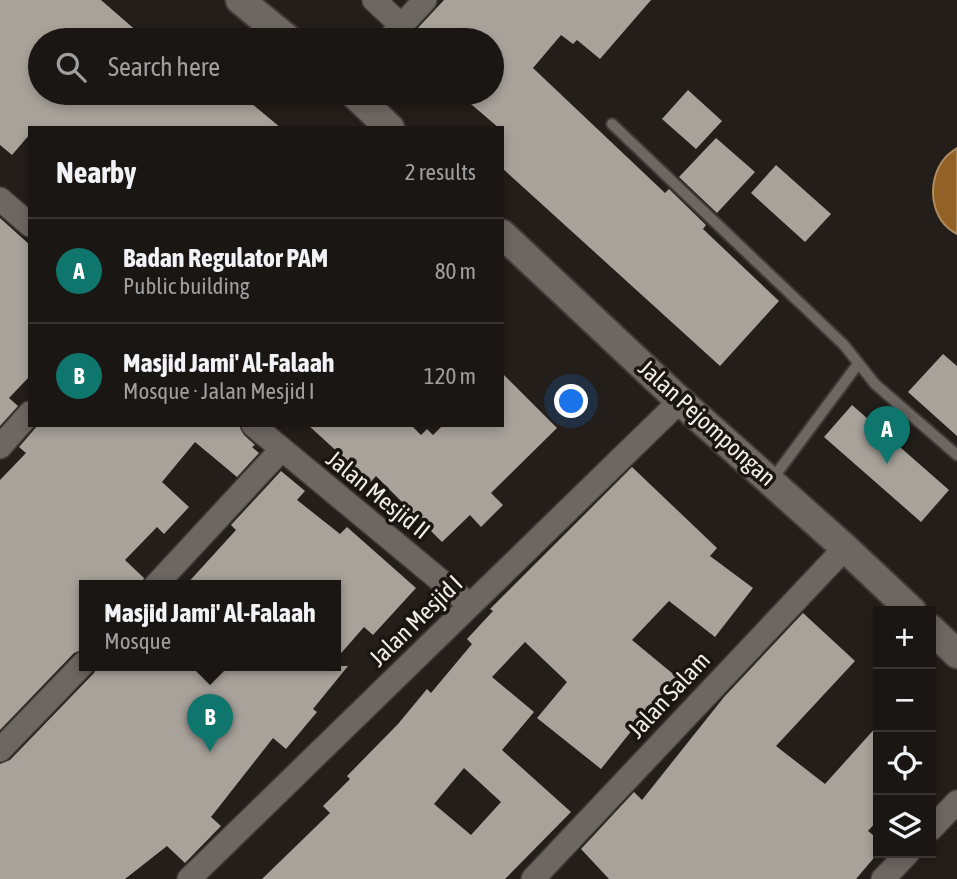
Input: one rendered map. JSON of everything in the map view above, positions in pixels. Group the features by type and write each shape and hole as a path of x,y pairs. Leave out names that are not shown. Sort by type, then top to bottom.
{"street":[{"path":"240,0 274,28"},
{"path":"374,0 392,28"},
{"path":"400,28 425,0"},
{"path":"366,105 388,126"},
{"path":"0,199 28,223"},
{"name":"Jalan Pejompongan","path":"504,236 680,401 907,606"},
{"name":"Jalan Mesjid I","path":"190,879 680,401"},
{"path":"0,447 28,415"},
{"name":"Jalan Mesjid II","path":"255,427 470,606"},
{"path":"161,580 281,450"},
{"name":"Jalan Salam","path":"533,879 845,548"},
{"path":"936,634 957,654"},
{"path":"0,750 79,668"},
{"path":"936,825 957,802"},
{"path":"883,879 903,858"}],"lane":[{"path":"612,124 844,345 875,384 957,455"},
{"path":"771,481 858,364"}],"shaded area":[{"path":"957,148 957,234 941,220 936,210 933,189 938,168"}],"building":[{"path":"0,0 101,0 133,28 28,28 28,105 253,105 279,126 28,126 28,136 12,155 0,145"},
{"path":"444,0 651,0 600,59 577,40 573,44 561,35 533,68 665,193 669,189 706,225 703,229 779,301 720,366 504,170 504,126 497,126 472,105 504,105 504,28 418,28"},
{"path":"688,90 722,121 696,149 662,119"},
{"path":"716,138 755,172 717,213 679,177"},
{"path":"776,165 831,214 805,242 751,193"},
{"path":"0,218 28,243 28,378 9,398 18,406 0,426"},
{"path":"943,354 957,366 957,436 908,392"},
{"path":"504,375 557,428 491,493 503,505 481,527 470,515 442,542 376,476 369,484 310,427 413,427 421,435 427,429 433,435 441,427 504,427"},
{"path":"852,405 949,490 921,522 824,437"},
{"path":"36,427 240,427 255,445 252,447 259,453 237,477 195,442 162,482 189,507 164,534 157,527 125,560 143,580 79,580 79,651 74,653 0,730 0,480 26,453 19,447"},
{"path":"632,467 717,548 710,556 753,588 715,637 669,601 632,640 678,678 651,710 649,709 601,769 537,718 567,682 525,642 492,677 534,712 502,750 571,812 505,879 262,879 330,813 323,806 350,779 347,776 398,724 427,689 431,693 472,644 467,639 493,611 490,609","holes":["464,768 501,802 471,835 434,804"]},
{"path":"281,471 305,491 297,500 340,534 347,527 416,588 373,635 364,627 341,653 341,580 190,580 236,530 231,525"},
{"path":"803,613 855,661 776,746 825,784 873,731 873,826 868,831 873,835 874,858 856,879 609,879 581,849 634,792 642,800 724,697"},
{"path":"341,666 348,666 313,709 317,712 286,749 273,738 211,817 221,826 185,863 167,846 125,879 0,879 0,764 10,760 94,673 341,671"}],"place":[{"name":"Badan Regulator PAM","path":"887,464"},
{"name":"Masjid Jami' Al-Falaah","path":"210,752"}]}
